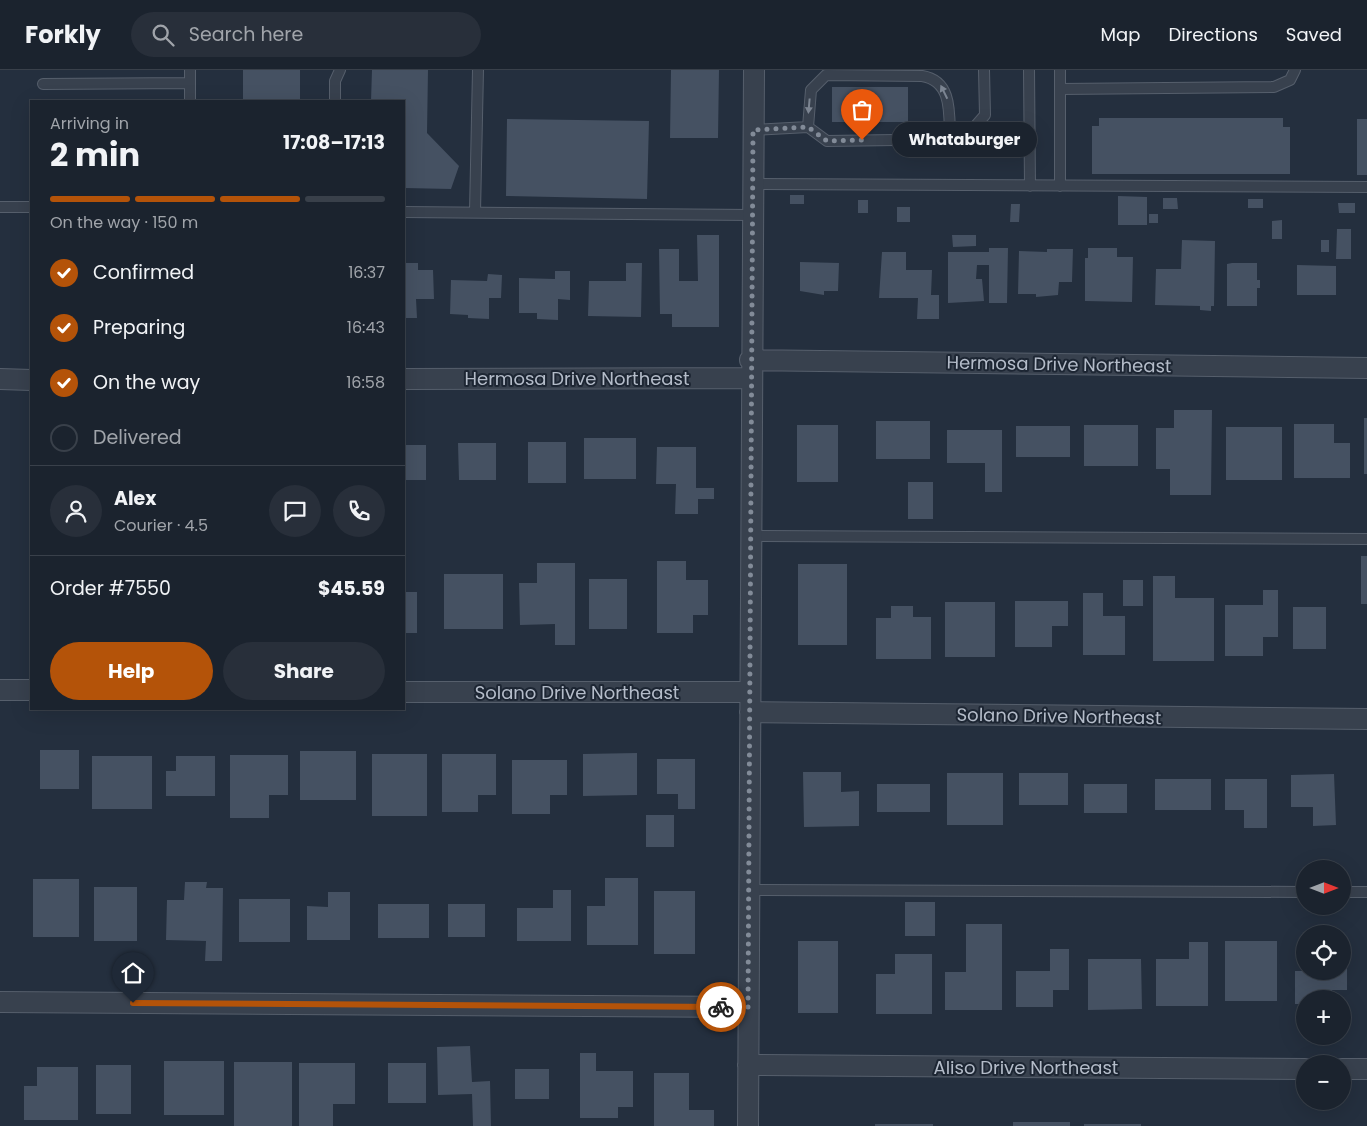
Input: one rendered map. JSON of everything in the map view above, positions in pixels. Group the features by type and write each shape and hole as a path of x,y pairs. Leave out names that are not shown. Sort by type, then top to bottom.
{"street":[{"path":"748,1126 750,369 754,70"},
{"name":"Hermosa Drive Northeast","path":"405,379 750,369 1367,368"},
{"path":"0,380 30,380"},
{"path":"0,690 30,690"},
{"name":"Solano Drive Northeast","path":"405,692 750,692"},
{"name":"Solano Drive Northeast","path":"750,712 1367,719"},
{"path":"0,1002 748,1007"},
{"name":"Aliso Drive Northeast","path":"748,1065 1296,1069"},
{"path":"1351,1069 1367,1069"}],"lane":[{"path":"190,70 190,100"},
{"path":"335,100 335,81 340,70"},
{"path":"475,212 478,70"},
{"path":"753,130 808,127 827,141 964,139 985,115 984,70"},
{"path":"1029,70 1030,186"},
{"path":"1060,70 1060,186"},
{"path":"1060,89 1274,87 1290,80 1295,70"},
{"path":"808,127 808,103 811,90 826,75 922,76 931,78 939,83 945,91 949,104 950,139"},
{"path":"43,84 190,83"},
{"path":"752,184 1367,188"},
{"path":"0,206 30,207"},
{"path":"405,212 752,215"},
{"path":"750,536 1367,539"},
{"path":"749,890 1296,892"},
{"path":"1351,892 1367,892"}],"building":[{"path":"243,70 300,70 300,100 243,100"},
{"path":"372,70 428,70 427,133 459,166 451,189 405,188 405,100 371,100"},
{"path":"671,70 719,70 718,138 670,138"},
{"path":"832,87 908,87 908,122 832,122"},
{"path":"1099,118 1283,118 1283,127 1290,127 1290,174 1092,174 1092,126 1099,126"},
{"path":"507,119 649,121 647,199 506,196"},
{"path":"1357,119 1367,119 1367,175 1357,175"},
{"path":"790,195 804,195 804,204 790,204"},
{"path":"1118,196 1147,197 1147,225 1118,225"},
{"path":"1163,198 1177,198 1178,209 1163,209"},
{"path":"1248,199 1263,199 1263,208 1248,208"},
{"path":"858,200 868,200 868,213 858,213"},
{"path":"1338,203 1355,203 1355,213 1339,213"},
{"path":"1011,204 1020,204 1019,222 1010,222"},
{"path":"897,207 910,207 910,222 897,222"},
{"path":"1149,214 1158,214 1158,223 1149,223"},
{"path":"1282,220 1282,239 1272,239 1272,221"},
{"path":"1337,229 1351,229 1351,259 1336,259"},
{"path":"697,235 719,235 719,327 672,327 672,314 660,314 659,249 679,249 679,281 698,281"},
{"path":"952,235 976,235 976,246 953,247"},
{"path":"1182,240 1215,241 1214,306 1211,306 1211,311 1200,310 1200,306 1155,305 1156,269 1181,269"},
{"path":"1321,240 1329,240 1329,252 1321,252"},
{"path":"989,248 1008,248 1007,303 989,303 989,265 977,265 976,279 982,279 984,301 948,303 948,252 989,252"},
{"path":"1088,248 1117,248 1117,257 1133,257 1132,302 1085,301 1085,258 1088,258"},
{"path":"1047,249 1073,249 1072,282 1059,282 1058,295 1036,297 1036,294 1018,294 1019,251 1047,252"},
{"path":"882,252 906,252 906,270 932,270 931,295 939,295 939,319 917,319 918,298 879,298"},
{"path":"800,262 839,263 838,291 824,291 824,295 800,291"},
{"path":"405,263 418,263 418,270 433,270 434,299 416,299 417,318 405,318"},
{"path":"626,263 642,263 641,317 588,316 589,281 626,281"},
{"path":"1257,263 1257,280 1260,280 1260,288 1257,288 1257,306 1227,306 1227,264"},
{"path":"1297,265 1336,266 1336,295 1297,295"},
{"path":"555,271 570,271 570,300 558,299 558,320 537,319 537,313 519,313 519,278 555,279"},
{"path":"488,274 502,275 501,298 489,298 489,319 468,318 468,315 450,314 451,280 487,281"},
{"path":"1174,410 1212,410 1211,495 1170,495 1170,469 1156,469 1156,428 1174,428"},
{"path":"1364,418 1367,418 1367,474 1364,474"},
{"path":"876,421 930,421 930,459 876,459"},
{"path":"1294,424 1334,424 1334,443 1350,443 1350,478 1294,478"},
{"path":"797,425 838,425 838,482 797,482"},
{"path":"1084,425 1138,425 1138,466 1084,466"},
{"path":"1016,426 1070,426 1070,457 1016,457"},
{"path":"1226,427 1282,427 1282,480 1226,480"},
{"path":"947,430 1002,430 1002,492 985,492 985,463 947,463"},
{"path":"584,438 636,438 636,479 584,479"},
{"path":"528,442 566,442 566,483 528,483"},
{"path":"458,443 496,443 496,480 459,480"},
{"path":"405,445 426,445 426,480 405,480"},
{"path":"657,447 696,447 696,488 714,488 714,499 698,499 698,514 675,514 676,484 656,484"},
{"path":"908,482 933,482 933,519 908,519"},
{"path":"1361,556 1367,556 1367,604 1361,604"},
{"path":"657,561 686,561 686,580 708,580 708,615 693,615 693,633 657,633"},
{"path":"537,563 575,563 575,645 555,645 555,624 520,625 519,583 537,583"},
{"path":"798,564 847,564 847,645 798,645"},
{"path":"444,574 503,574 503,629 444,629"},
{"path":"1153,576 1175,576 1175,598 1214,598 1214,661 1153,661"},
{"path":"589,579 627,579 627,629 589,629"},
{"path":"1123,580 1143,580 1143,606 1123,606"},
{"path":"1263,590 1278,590 1278,637 1263,637 1263,656 1225,656 1225,605 1263,605"},
{"path":"405,592 417,592 417,633 405,633"},
{"path":"1083,593 1103,593 1103,616 1125,616 1125,655 1083,655"},
{"path":"1015,601 1068,601 1068,626 1052,626 1052,647 1015,647"},
{"path":"945,602 995,602 995,657 945,657"},
{"path":"891,606 913,606 913,617 931,617 931,659 876,659 876,618 891,618"},
{"path":"1293,607 1326,607 1326,649 1293,649"},
{"path":"40,750 79,750 79,789 40,789"},
{"path":"300,751 356,751 356,800 300,800"},
{"path":"637,753 637,795 583,796 583,754"},
{"path":"372,754 427,754 427,816 372,816"},
{"path":"442,754 496,754 496,795 478,795 478,812 442,812"},
{"path":"230,755 288,755 288,795 269,795 269,818 230,818"},
{"path":"92,756 152,756 152,809 92,809"},
{"path":"176,756 215,756 215,796 166,796 166,771 176,771"},
{"path":"657,759 695,759 695,809 678,809 678,794 657,794"},
{"path":"512,760 567,760 567,795 550,795 550,814 512,814"},
{"path":"803,772 841,772 841,792 859,791 859,826 804,827"},
{"path":"947,773 1003,773 1003,825 947,825"},
{"path":"1019,773 1068,773 1068,805 1019,805"},
{"path":"1334,774 1336,825 1313,826 1313,807 1291,807 1291,775"},
{"path":"1155,779 1211,779 1211,810 1155,810"},
{"path":"1225,779 1267,779 1267,828 1244,828 1244,810 1225,810"},
{"path":"877,784 930,784 930,812 877,812"},
{"path":"1084,784 1127,784 1127,813 1084,813"},
{"path":"646,815 674,815 674,847 646,847"},
{"path":"605,878 638,878 638,945 587,945 587,906 605,906"},
{"path":"33,879 79,879 79,937 33,937"},
{"path":"185,882 207,882 206,888 223,888 222,961 205,961 206,941 166,940 167,900 184,900"},
{"path":"94,887 137,887 137,941 94,941"},
{"path":"553,890 571,890 571,941 517,941 517,908 553,908"},
{"path":"654,891 695,891 695,954 654,954"},
{"path":"328,892 350,892 350,940 307,940 307,906 328,907"},
{"path":"239,899 290,899 290,942 239,942"},
{"path":"905,902 935,902 935,936 905,936"},
{"path":"378,904 429,904 429,938 378,938"},
{"path":"448,904 485,904 485,937 448,937"},
{"path":"966,924 1002,924 1002,1010 945,1010 945,972 966,972"},
{"path":"798,941 838,941 838,1013 798,1013"},
{"path":"1225,941 1277,941 1277,1001 1225,1001"},
{"path":"1189,942 1208,942 1208,1006 1156,1006 1156,959 1189,959"},
{"path":"1050,949 1069,949 1069,990 1053,990 1053,1007 1016,1007 1016,971 1050,971"},
{"path":"895,954 932,954 932,1014 876,1014 876,974 895,974"},
{"path":"1088,959 1141,959 1142,1009 1088,1010"},
{"path":"1295,971 1296,980 1347,980 1347,990 1296,990 1295,1004"},
{"path":"470,1046 472,1082 490,1081 491,1126 473,1126 472,1094 438,1095 437,1047"},
{"path":"580,1053 596,1053 596,1071 633,1071 633,1107 618,1107 618,1118 580,1118"},
{"path":"164,1061 224,1061 224,1115 164,1115"},
{"path":"234,1062 292,1062 292,1126 234,1126"},
{"path":"299,1063 355,1063 355,1104 333,1104 333,1126 299,1126"},
{"path":"388,1063 426,1063 426,1103 388,1103"},
{"path":"96,1065 131,1065 131,1114 96,1114"},
{"path":"37,1067 78,1067 78,1120 24,1120 24,1086 37,1086"},
{"path":"515,1069 549,1069 549,1099 515,1099"},
{"path":"654,1073 689,1073 689,1110 714,1110 714,1126 654,1126"},
{"path":"1013,1122 1070,1122 1070,1126 1013,1126"},
{"path":"875,1124 933,1124 933,1126 875,1126"},
{"path":"1084,1124 1141,1124 1141,1126 1084,1126"}],"way so far":[{"path":"721,1007 748,1007 750,360 753,130 808,127 827,141 862,140"}],"place":[{"name":"Whataburger","path":"862,140"}],"route":[{"path":"133,1003 721,1007"}]}
